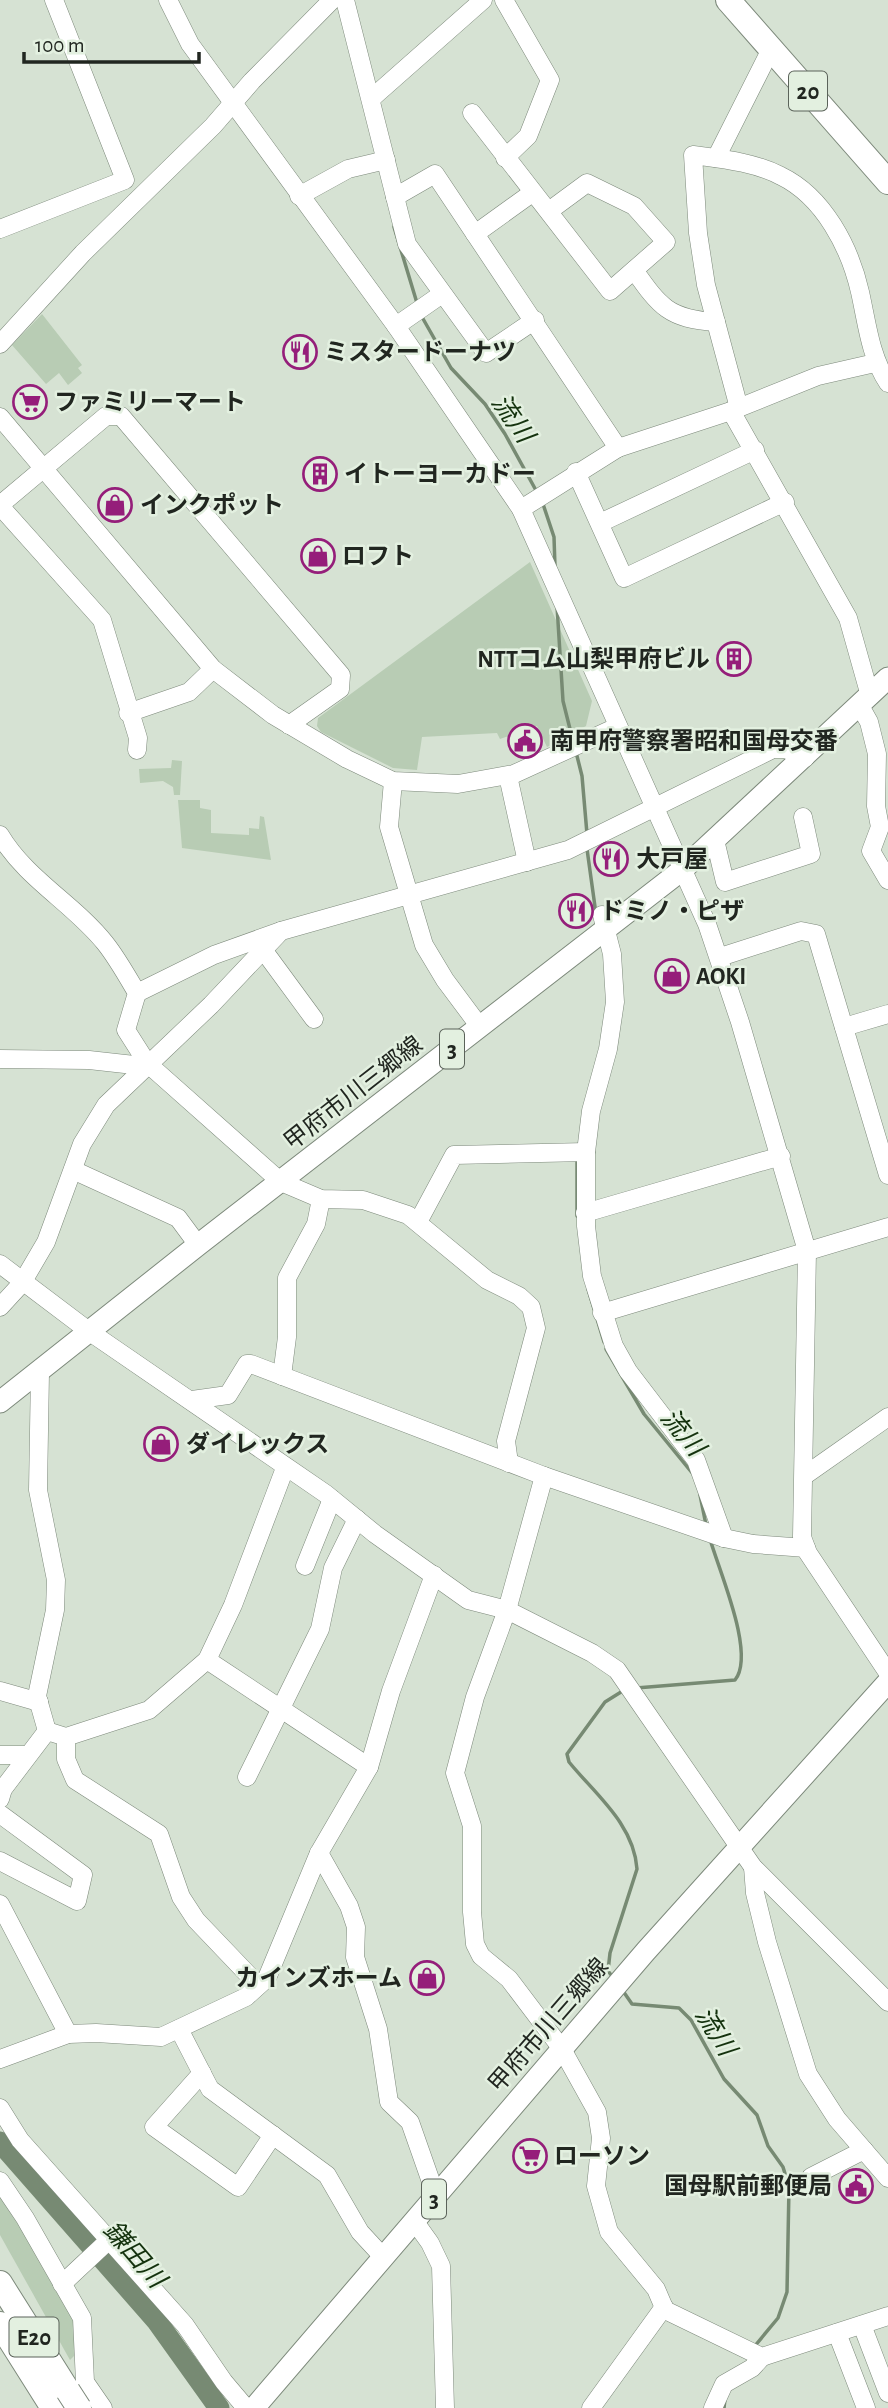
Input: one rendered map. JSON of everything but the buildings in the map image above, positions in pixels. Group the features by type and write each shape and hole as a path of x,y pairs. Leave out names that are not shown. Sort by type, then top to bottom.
{"highway":[{"name":"20","path":"728,0 888,182"},
{"name":"20","path":"750,0 888,159"},
{"name":"E20","path":"0,2283 68,2402"},
{"name":"E20","path":"0,2324 68,2402"}],"main road":[{"name":"甲府市川三郷線","path":"0,1402 480,1027 603,922 682,870 888,678"},
{"name":"甲府市川三郷線","path":"254,2408 618,1984 888,1682"}],"street":[{"path":"0,229 125,180 54,0"},
{"path":"168,0 190,44 396,326 521,509 545,557 617,727 720,957 807,1251 803,1537 806,1548 888,1673"},
{"path":"0,344 83,253 234,104 252,81 332,0"},
{"path":"345,0 407,244 486,353 535,320"},
{"path":"372,98 483,0"},
{"path":"504,0 550,80 528,136 505,158"},
{"path":"716,158 771,49"},
{"path":"472,113 531,193 549,211 610,291 666,242 634,206 587,183 549,211"},
{"path":"888,383 875,363 848,249 811,199 783,176 758,167 693,155 698,233 706,285 735,409 848,618 877,754 876,806 880,827 871,852 888,880"},
{"path":"299,196 348,169 386,160"},
{"path":"395,197 435,174 618,448"},
{"path":"475,234 531,193"},
{"path":"634,270 659,305 691,321 716,322"},
{"path":"396,326 442,294"},
{"path":"521,509 618,448 735,409 818,376 875,363"},
{"path":"137,750 138,738 128,713 102,621 0,505 106,416 121,416 341,675 340,689 289,725"},
{"path":"0,417 213,669 244,696 289,725 393,781 458,784 508,776 617,727"},
{"path":"600,523 755,450"},
{"path":"576,472 624,578 785,502"},
{"path":"128,713 189,692 213,669"},
{"path":"509,1463 506,1441 533,1341 535,1317 531,1307 519,1296 487,1280 418,1222 381,1205 321,1199 281,1182 145,1064 126,1030 137,993 214,955 281,931 568,850 772,748 786,749 805,758"},
{"path":"508,776 527,862"},
{"path":"393,781 389,827 424,945 445,980 480,1027"},
{"path":"715,840 725,881 811,854 803,817"},
{"path":"0,835 26,867 105,943 137,993"},
{"path":"603,922 613,965 615,1002 608,1049 591,1111 586,1152 585,1213 592,1276 614,1346 628,1371 696,1460 713,1535"},
{"path":"0,1307 22,1283 46,1242 82,1144 106,1105 281,931"},
{"path":"720,957 801,931 816,933 888,1175"},
{"path":"264,950 314,1019"},
{"path":"844,1027 888,1014"},
{"path":"0,1059 145,1064"},
{"path":"418,1222 454,1155 586,1152"},
{"path":"585,1213 781,1156"},
{"path":"73,1170 178,1218 198,1245"},
{"path":"282,1376 287,1337 287,1278 316,1224 321,1199"},
{"path":"602,1313 888,1227"},
{"path":"0,1264 90,1332 332,1499 468,1600 507,1610 592,1653 617,1670 752,1867 888,2002"},
{"path":"192,1400 228,1395 247,1364 544,1476 713,1535 753,1544 806,1548"},
{"path":"40,1371 38,1490 56,1580 55,1610 37,1696 47,1731"},
{"path":"804,1476 888,1417"},
{"path":"47,1731 66,1737 149,1710 208,1660 233,1605 285,1468"},
{"path":"544,1476 507,1610 475,1697 455,1773 472,1826 472,1928 481,1956 509,1979 562,2049 597,2112 601,2138 596,2186 609,2232 656,2289 664,2307 762,2357"},
{"path":"305,1566 332,1499"},
{"path":"247,1777 320,1629 333,1568 357,1520"},
{"path":"0,2059 68,2034 161,2037 246,1997 267,1978 287,1936 319,1853 369,1767 391,1692 434,1576"},
{"path":"208,1660 369,1767"},
{"path":"0,1691 39,1702"},
{"path":"0,1799 3,1789 47,1731"},
{"path":"66,1737 66,1759 75,1780 159,1833 181,1897 196,1920 258,1985"},
{"path":"0,1755 28,1755"},
{"path":"0,1814 83,1875 77,1901 0,1861"},
{"path":"319,1853 349,1906 356,1927 355,1957 378,2029 389,2102 410,2122 436,2196"},
{"path":"752,1867 766,1942 808,2074 831,2111 888,2178"},
{"path":"0,1905 68,2034"},
{"path":"179,2029 210,2089 327,2175 360,2232 384,2258"},
{"path":"202,2073 154,2127 238,2187 273,2135"},
{"path":"0,2108 20,2140 185,2325 246,2408"},
{"path":"811,2177 864,2150"},
{"path":"0,2181 82,2318 85,2382 68,2402"},
{"path":"415,2222 430,2243 441,2266 445,2408"},
{"path":"62,2284 108,2241"},
{"path":"591,2408 664,2307"},
{"path":"713,2408 724,2384 752,2368 762,2357 888,2316"},
{"path":"862,2325 888,2393"},
{"path":"837,2333 866,2408"},
{"path":"68,2402 103,2408"}],"green space":[{"path":"42,314 82,365 78,368 82,373 68,385 59,373 46,384 12,345"},
{"path":"530,562 592,701 586,726 547,747 537,726 500,739 497,733 422,737 417,770 393,768 321,732 317,726 318,718"},
{"path":"172,760 182,761 180,795 174,795 173,787 163,781 140,783 139,769 171,768"},
{"path":"178,800 200,800 200,808 211,810 211,833 249,835 249,828 259,829 260,816 264,817 271,860 182,848"},
{"path":"0,2187 74,2316 77,2353 70,2360 0,2235"}],"waterway":[{"name":"流川","path":"394,227 417,303"},
{"name":"流川","path":"422,317 451,368 485,404 505,434 538,494"},
{"name":"流川","path":"543,504 554,537 555,567"},
{"name":"流川","path":"557,606 563,701 573,741"},
{"name":"流川","path":"576,752 582,776 587,834"},
{"name":"流川","path":"587,849 596,914"},
{"name":"流川","path":"577,1157 577,1216"},
{"name":"流川","path":"588,1289 604,1342"},
{"name":"流川","path":"606,1349 644,1414 693,1474"},
{"name":"流川","path":"700,1495 706,1525"},
{"name":"流川","path":"636,1688 735,1680 740,1668 739,1632 710,1539"},
{"name":"流川","path":"612,1976 608,1971 610,1953 637,1869 634,1853 621,1824 569,1762 567,1754 605,1702 621,1692"},
{"name":"流川","path":"623,1991 632,2004 679,2008 691,2020 724,2079 757,2115 768,2146 783,2167 789,2187 787,2292 778,2318 754,2347"},
{"name":"鎌田川","path":"0,2142 156,2320 219,2408"},
{"name":"流川","path":"724,2408 725,2399"}],"place":[{"name":"ミスタードーナツ","path":"300,352"},
{"name":"ファミリーマート","path":"30,402"},
{"name":"イトーヨーカドー","path":"320,474"},
{"name":"インクポット","path":"115,505"},
{"name":"ロフト","path":"318,556"},
{"name":"NTTコム山梨甲府ビル","path":"734,659"},
{"name":"南甲府警察署昭和国母交番","path":"525,741"},
{"name":"大戸屋","path":"611,859"},
{"name":"ドミノ・ピザ","path":"576,911"},
{"name":"AOKI","path":"672,976"},
{"name":"ダイレックス","path":"161,1444"},
{"name":"カインズホーム","path":"427,1978"},
{"name":"ローソン","path":"530,2156"},
{"name":"国母駅前郵便局","path":"856,2186"}]}
